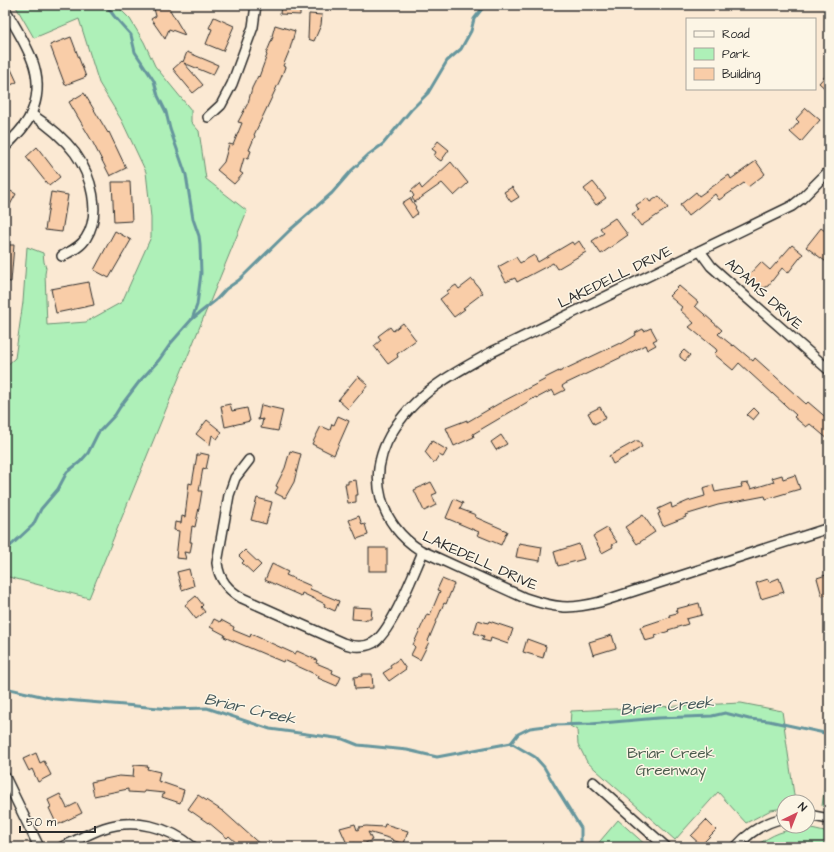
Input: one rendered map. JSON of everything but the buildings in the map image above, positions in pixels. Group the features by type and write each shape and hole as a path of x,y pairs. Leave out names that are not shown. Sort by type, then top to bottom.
{"street":[{"path":"208,118 221,105 232,84 253,27 256,5"},
{"path":"5,9 29,53 37,72 38,85 37,98 31,114 23,127 5,148"},
{"path":"31,114 56,132 75,154 84,170 93,199 93,214 90,230 86,239 80,246 62,256"},
{"name":"LAKEDELL DRIVE","path":"829,171 792,206 492,352 444,380 414,404 391,433 383,449 379,466 379,489 384,509 389,519 412,545 423,552 525,598 560,608 571,608 600,602 829,528"},
{"name":"ADAMS DRIVE","path":"700,252 711,266 829,370"},
{"path":"248,460 236,478 229,495 217,563 220,575 226,587 242,598 343,643 358,647 368,645 377,640 385,632 423,552"},
{"path":"5,777 39,847"},
{"path":"593,782 666,847"},
{"path":"816,817 829,819"},
{"path":"736,847 753,831 776,820"},
{"path":"62,847 93,832 126,824 143,825 168,832 184,839 193,847"}],"green space":[{"path":"15,5 116,5 130,19 144,42 155,66 191,110 191,122 199,131 206,179 247,211 89,598 5,576 5,367 15,358 23,302 27,247 43,253 46,268 47,325 86,322 122,302 151,237 151,217 146,172 122,121 99,83 79,19 34,38"},
{"name":"Briar Creek Greenway","path":"741,703 782,711 794,794 776,794 776,809 771,810 746,823 718,792 675,840 587,762 578,744 577,730 570,726 571,711"},
{"path":"829,757 829,809 822,806"},
{"name":"Briar Creek Greenway","path":"618,820 648,847 595,847"},
{"path":"816,830 829,833 829,847 754,847 777,834 816,834"}],"waterway":[{"path":"5,551 33,525 41,509 58,489 67,472 80,462 88,453 98,433 115,415 139,382 192,319 197,305 201,273 200,244 193,219 186,175 170,129 166,112 158,96 154,81 135,52 131,35 106,5"},
{"path":"192,319 216,300 226,289 239,280 290,230 332,193 352,170 368,155 383,144 411,110 428,93 447,61 461,49 471,31 474,19 485,5"},
{"name":"Briar Creek","path":"5,688 54,699 171,709 207,708 270,729 343,739 358,745 407,750 437,757 511,743"},
{"name":"Brier Creek","path":"511,743 518,734 530,728 658,718 712,716 725,713 829,734"},
{"path":"511,743 535,757 544,767 581,828 581,847"}]}
